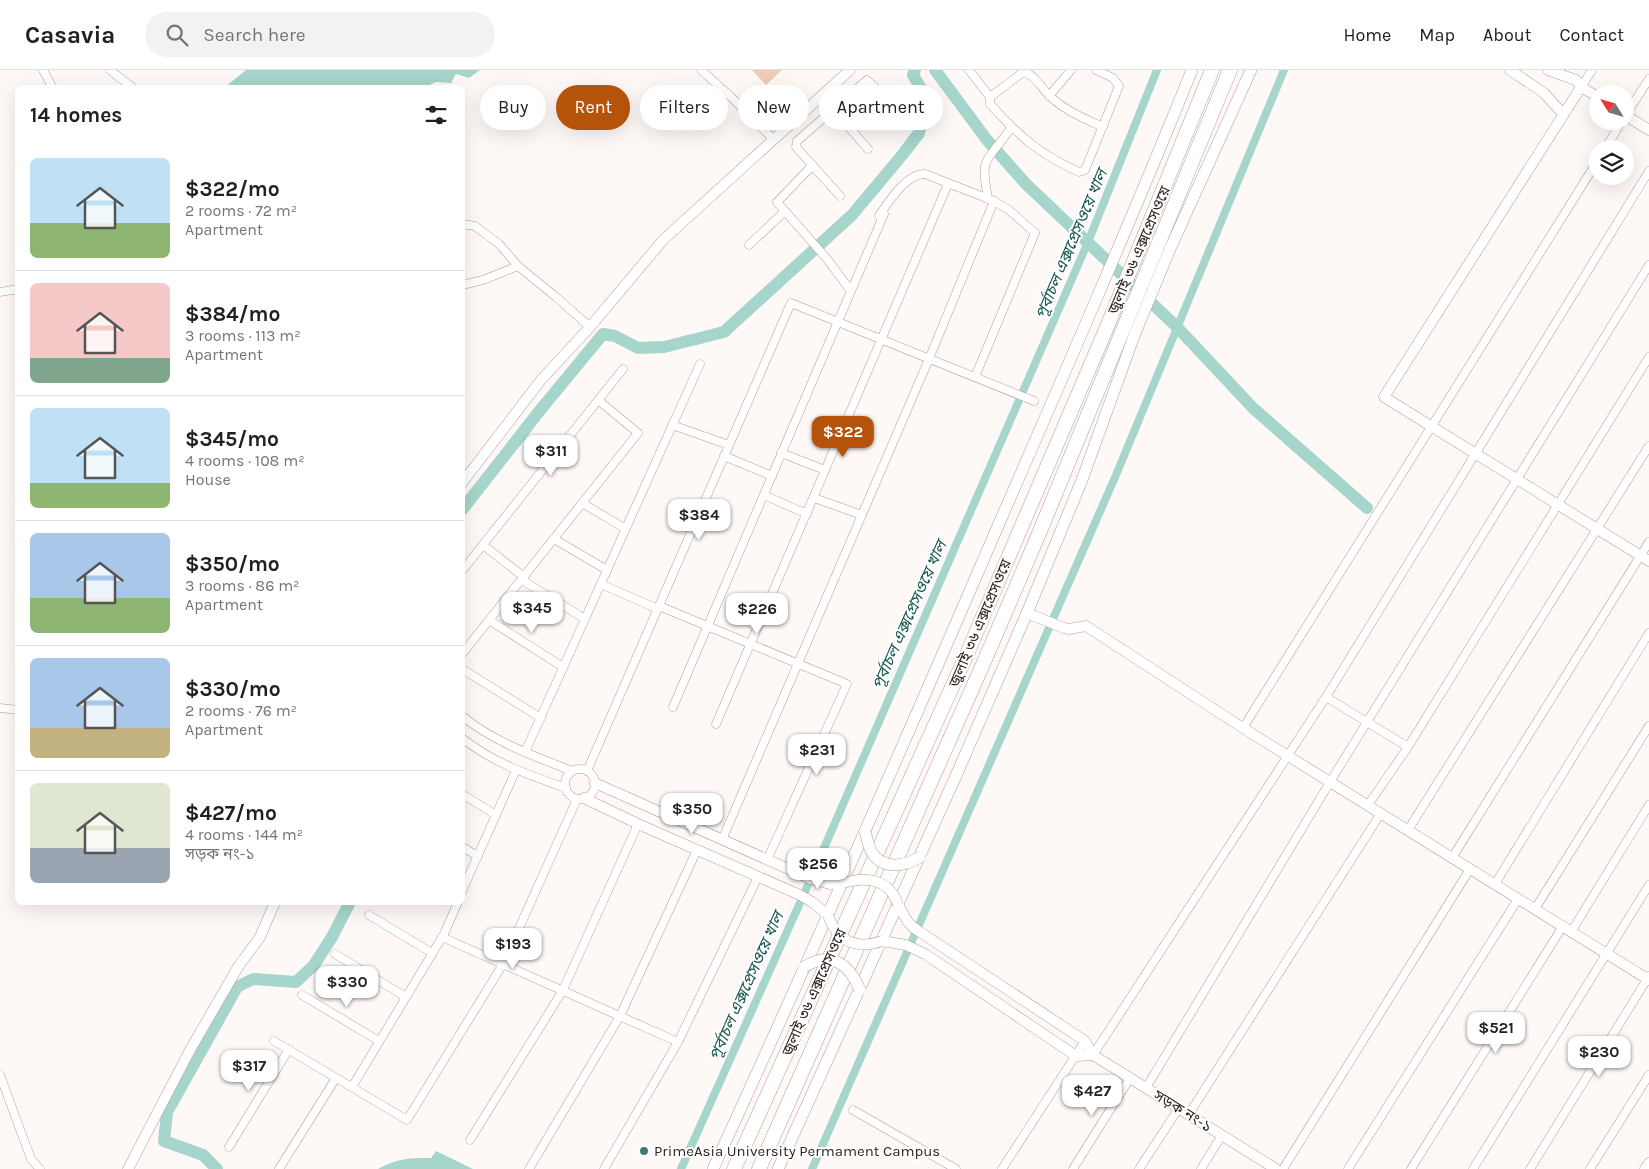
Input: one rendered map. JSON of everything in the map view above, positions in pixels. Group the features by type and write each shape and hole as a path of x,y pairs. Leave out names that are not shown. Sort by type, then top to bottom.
{"highway":[{"name":"জুলাই ৩৬ এক্সপ্রেসওয়ে","path":"734,1169 967,654 1107,327 1212,70"},
{"name":"জুলাই ৩৬ এক্সপ্রেসওয়ে","path":"759,1169 1128,334 1230,70"}],"main road":[{"path":"713,1169 897,758 1087,321 1192,70"},
{"path":"1163,247 1237,102 1251,70"},
{"path":"778,1169 920,857 1027,613 1082,480 1128,334"},
{"path":"865,831 871,850 882,862 901,866 920,857"},
{"path":"804,967 821,959 837,961 852,974 860,990"}],"street":[{"path":"43,70 51,85"},
{"path":"110,70 129,85"},
{"path":"701,70 774,139"},
{"path":"465,479 541,380 590,327 663,240 850,70"},
{"path":"969,70 990,97 990,104 1011,127 1035,148 1058,163 1079,172 1085,170 1119,86 1113,78 1096,70"},
{"path":"1049,96 1071,70"},
{"path":"1510,70 1544,92 1563,114"},
{"path":"1548,70 1576,80 1589,91"},
{"path":"1592,70 1384,397 1645,558"},
{"path":"990,97 1025,71 1030,73 1049,96 1063,107 1103,128"},
{"path":"1634,102 1649,79"},
{"path":"861,85 867,80 872,85"},
{"path":"1634,121 1649,130"},
{"path":"819,122 801,137 796,147 840,196"},
{"path":"722,840 929,359 991,200 985,173 986,163 1011,127"},
{"path":"850,130 868,150"},
{"path":"812,166 777,202 827,259 851,291"},
{"path":"1093,1055 1326,697 1649,172"},
{"path":"673,707 782,454 879,216 890,198 912,177 919,173 991,200 1009,210 1035,233 975,377"},
{"path":"1243,728 1589,174"},
{"path":"716,724 948,184"},
{"path":"749,245 785,211"},
{"path":"836,321 884,214"},
{"path":"465,224 474,226 499,244 518,266 590,327"},
{"path":"1146,1088 1330,782 1649,265"},
{"path":"465,284 483,280 518,266"},
{"path":"0,292 15,290"},
{"path":"587,771 791,303 1034,401"},
{"path":"1368,805 1408,747 1649,357"},
{"path":"525,752 700,364"},
{"path":"465,567 623,369"},
{"path":"465,650 638,433 598,400"},
{"path":"672,425 729,445"},
{"path":"1408,830 1649,446"},
{"path":"782,454 826,470"},
{"path":"724,456 772,476"},
{"path":"764,495 807,514"},
{"path":"814,498 862,515"},
{"path":"582,503 626,529"},
{"path":"554,538 607,570"},
{"path":"1452,858 1645,558 1649,542"},
{"path":"483,545 523,578 585,619"},
{"path":"601,584 847,684 767,860"},
{"path":"1027,613 1064,628 1086,626 1243,728 1648,978 1530,1169"},
{"path":"489,620 563,667"},
{"path":"1494,884 1649,633"},
{"path":"465,671 541,718"},
{"path":"1326,697 1408,747"},
{"path":"0,708 15,710"},
{"path":"465,718 504,743 572,771"},
{"path":"465,736 474,725"},
{"path":"1535,910 1649,726"},
{"path":"465,740 497,761 516,770 566,788"},
{"path":"274,1041 407,1120 503,964 580,799 591,794 595,783 593,776 587,771 579,769 572,771 567,777 566,788 570,795 580,799 638,824 697,850 812,902 828,915 835,930 844,940 855,944 868,945 882,941 906,945 925,954 1076,1056 1093,1055"},
{"path":"465,885 516,770"},
{"path":"595,783 799,874 830,884 862,878 876,882 892,893 908,922 914,928 932,938 1085,1042 1093,1055"},
{"path":"465,796 496,815"},
{"path":"1411,1169 1649,805"},
{"path":"1189,1114 1380,813"},
{"path":"470,1140 563,990 638,824"},
{"path":"465,849 478,856"},
{"path":"529,1169 620,1016 697,850"},
{"path":"1283,1169 1470,869"},
{"path":"604,1169 678,1042 758,877"},
{"path":"1474,1169 1649,885"},
{"path":"1348,1169 1518,899"},
{"path":"128,1169 190,1050 238,966 260,937 275,905"},
{"path":"352,1087 442,937 457,905"},
{"path":"368,915 432,953"},
{"path":"442,937 678,1042"},
{"path":"335,954 406,997"},
{"path":"302,995 379,1041"},
{"path":"1002,1169 1085,1042"},
{"path":"229,1147 289,1049"},
{"name":"সড়ক নং-১","path":"1093,1055 1270,1167"},
{"path":"0,1075 32,1159 40,1169"},
{"path":"1590,1169 1649,1075"},
{"path":"279,1169 336,1078"},
{"path":"1073,1169 1130,1078"},
{"path":"1139,1169 1179,1108"},
{"path":"853,1110 956,1169"},
{"path":"1201,1169 1222,1135"},
{"path":"1645,1169 1649,1163"}],"shaded area":[{"path":"752,70 782,70 766,85"}],"water":[{"path":"246,70 480,70 469,78 456,74 452,83 436,82 429,85 227,85"},
{"path":"436,1151 473,1169 378,1169 404,1159 431,1158"}],"waterway":[{"path":"465,506 603,334 615,336 638,348 664,347 724,332 852,215 919,133 928,100 913,75 915,70"},
{"path":"935,70 987,140 1026,184 1177,327 1253,408 1367,508"},
{"name":"পূর্বাচল এক্সপ্রেসওয়ে খাল","path":"681,1169 807,887 1088,242 1157,70"},
{"name":"পূর্বাচল এক্সপ্রেসওয়ে খাল","path":"812,1169 1116,475 1284,70"},
{"path":"217,1169 203,1155 164,1141 167,1112 237,987 253,979 296,982 314,965 332,937 348,905"}],"place":[{"name":"PrimeAsia University Permament Campus","path":"644,1151"}]}
